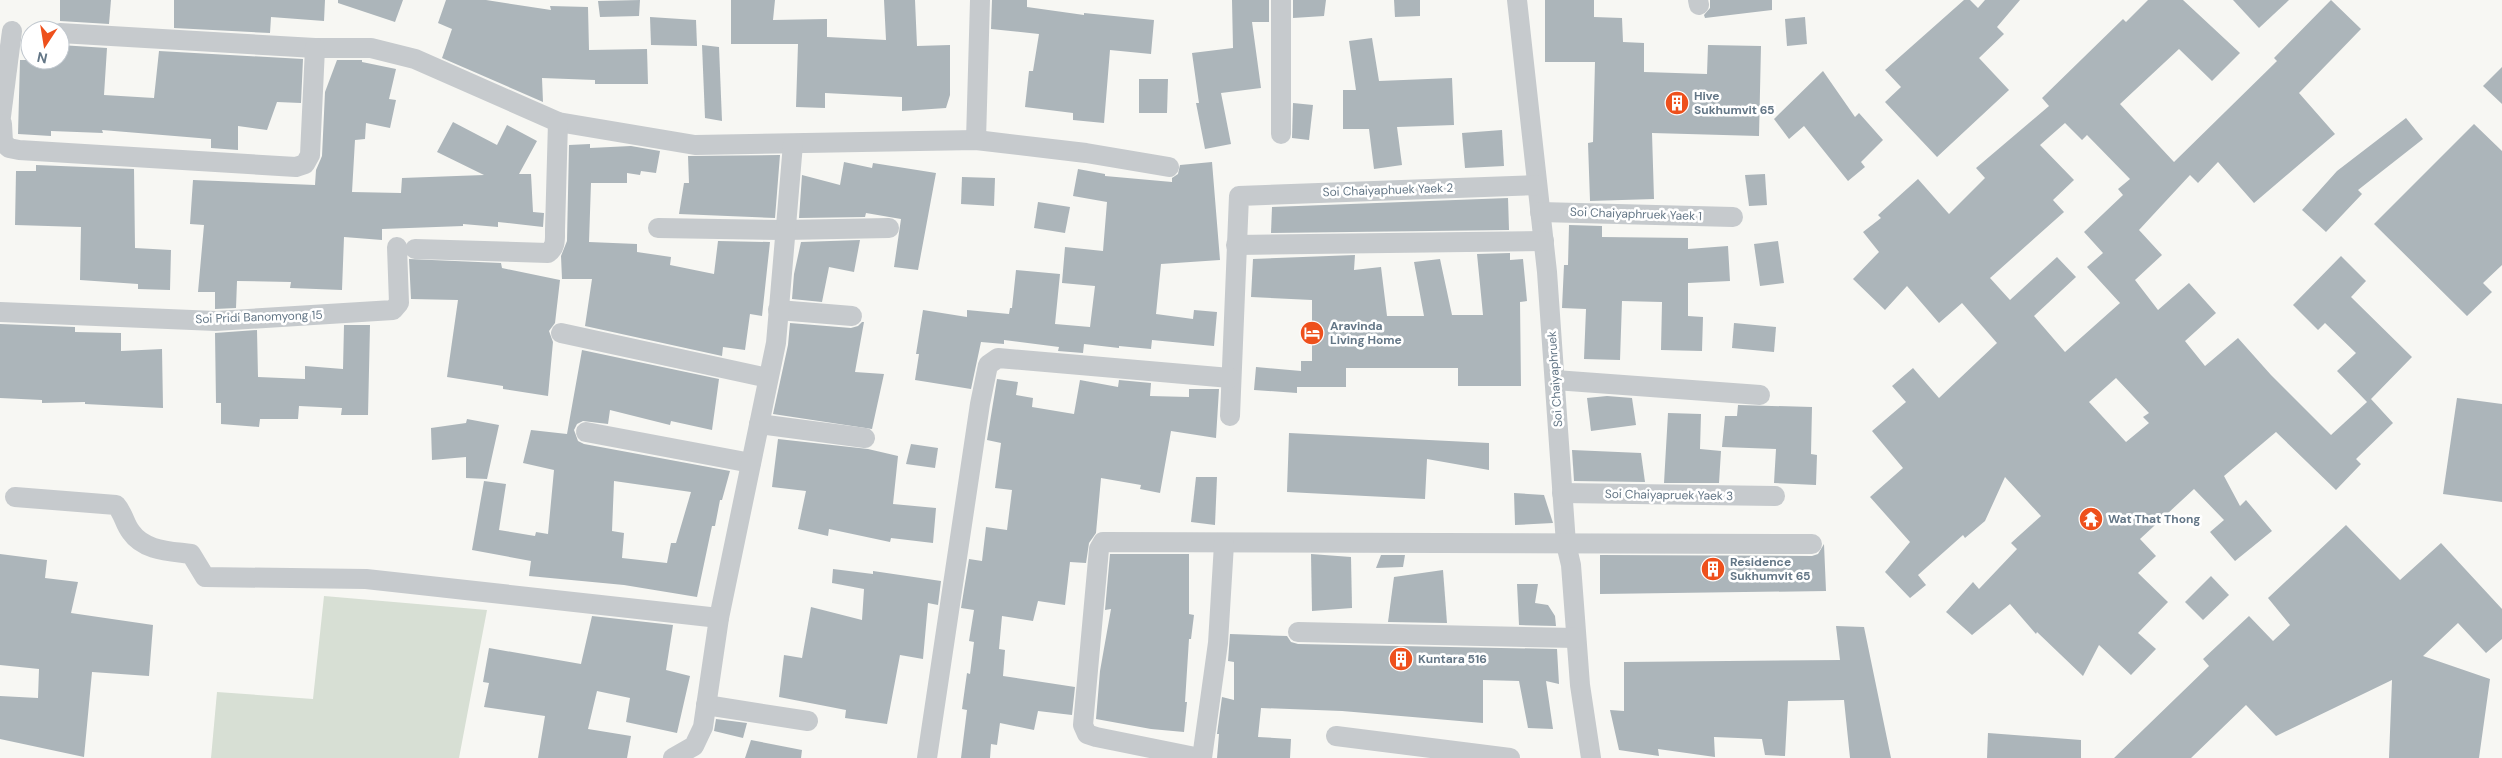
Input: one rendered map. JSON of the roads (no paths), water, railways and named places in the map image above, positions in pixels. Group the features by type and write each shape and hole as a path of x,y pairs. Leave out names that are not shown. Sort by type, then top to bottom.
{"street":[{"path":"976,140 980,0"},
{"path":"1281,0 1281,134"},
{"name":"Soi Chaiyaphruek","path":"1517,0 1544,241 1566,544 1571,565 1580,685 1591,758"},
{"path":"14,31 1,124 3,142 9,148 296,167 305,164 310,155 315,48"},
{"path":"70,35 315,48 371,48 415,59 558,122 695,145 976,140 1086,153 1169,167"},
{"name":"Soi Pridi Banomyong 15","path":"0,312 216,321 392,310 399,302 406,248 548,253 552,250 555,230 558,122"},
{"path":"673,758 694,746 703,727 718,618 776,343 793,144"},
{"name":"Soi Chaiyaphuek Yaek 2","path":"1236,245 1238,196 1537,185"},
{"name":"Soi Chaiyaphruek Yaek 1","path":"1540,212 1733,217"},
{"path":"658,228 785,230 889,228"},
{"path":"1230,416 1236,245 1544,241"},
{"path":"778,310 852,316"},
{"path":"561,333 768,378"},
{"path":"927,758 982,389 988,365 998,358 1230,378"},
{"path":"1555,380 1760,395"},
{"path":"759,424 865,438"},
{"path":"586,432 751,463"},
{"name":"Soi Chaiyapruek Yaek 3","path":"1562,493 1775,496"},
{"path":"14,497 116,505 124,514 129,530 139,542 155,548 191,554 205,576 366,579 718,618"},
{"path":"1224,544 1218,642 1201,758 1087,734 1083,725 1099,549 1103,542 1224,544 1812,544"},
{"path":"1298,632 1576,638"},
{"path":"706,705 808,721"},
{"path":"1336,736 1510,758"}],"place":[{"name":"Hive Sukhumvit 65","path":"1677,103"},
{"name":"Aravinda Living Home","path":"1312,333"},
{"name":"Wat That Thong","path":"2091,519"},
{"name":"Residence Sukhumvit 65","path":"1713,569"},
{"name":"Kuntara 516","path":"1401,659"}]}
